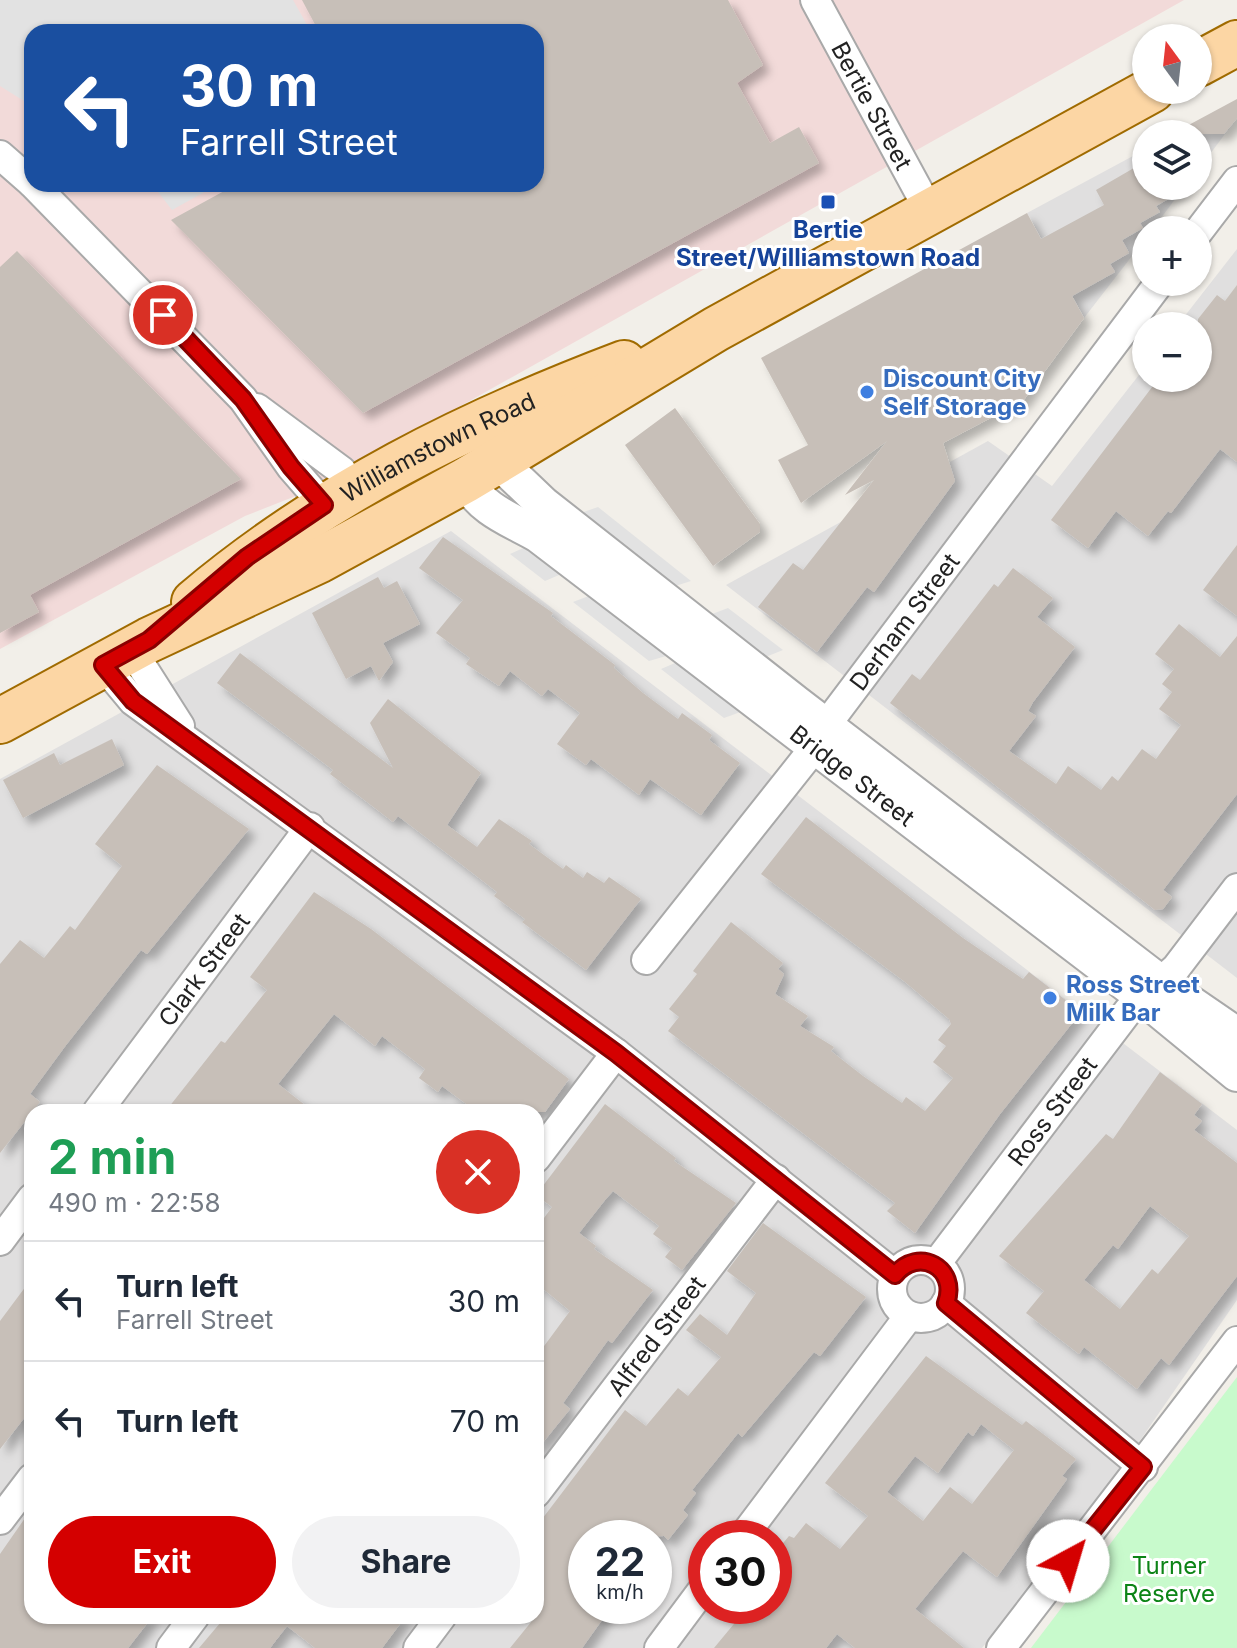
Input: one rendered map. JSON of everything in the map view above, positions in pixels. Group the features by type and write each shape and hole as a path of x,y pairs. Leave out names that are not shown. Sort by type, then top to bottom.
{"main road":[{"path":"1212,56 1237,43"},
{"name":"Williamstown Road","path":"0,721 128,651 357,540 482,471 716,329 1132,101"},
{"name":"Williamstown Road","path":"128,651 257,549 337,497 459,432 530,399 716,329"},
{"path":"459,432 482,471"},
{"path":"337,497 357,540"}],"street":[{"name":"Bertie Street","path":"815,0 930,212"},
{"path":"0,155 24,175"},
{"path":"1210,216 1237,181"},
{"path":"42,192 243,399 291,467 337,497"},
{"name":"Derham Street","path":"646,960 821,736 1150,296"},
{"name":"Bridge Street","path":"482,471 543,504 821,736 1152,990 1237,1074"},
{"path":"128,651 133,701 310,827 616,1053 895,1275"},
{"name":"Clark Street","path":"103,1104 310,827"},
{"name":"Ross Street","path":"936,1264 1128,1011 1152,990 1237,888"},
{"name":"Bridge Street","path":"1152,990 1237,1035"},
{"path":"544,1148 616,1053"},
{"name":"Alfred Street","path":"544,1483 776,1179"},
{"path":"0,1241 24,1209"},
{"path":"927,1261 936,1264 950,1286 946,1303 926,1318 909,1316 901,1311 892,1294 895,1275 909,1263 927,1261"},
{"path":"946,1303 1143,1467"},
{"path":"756,1520 909,1316"},
{"path":"1001,1648 1237,1341"},
{"path":"0,1520 24,1488"},
{"path":"659,1648 688,1609"},
{"path":"171,1648 189,1624"},
{"path":"418,1648 436,1624"}],"shaded area":[{"path":"0,0 1184,0 1141,24 1132,24 1132,29 311,490 245,516 0,649"},
{"path":"0,0 293,0 306,24 24,24 24,101 0,86"},
{"path":"1237,100 1237,118 1212,151 1212,120 1199,120"},
{"path":"1132,157 1132,200 1174,200 1162,216 1132,216 1132,256 1084,318 1027,213"},
{"path":"158,192 205,192 172,210"},
{"path":"1237,249 1237,978 726,585 988,441 1052,486 1132,384 1132,392 1212,392 1212,312 1188,312 1200,296 1212,296 1212,281"},
{"path":"598,507 691,581 669,588 575,515"},
{"path":"451,531 1237,1130 1237,1300 1092,1510 982,1648 0,1648 0,779"},
{"path":"530,545 566,572 545,581 510,554"},
{"path":"594,594 673,654 649,661 573,602"},
{"path":"728,608 783,650 761,659 707,616"},
{"path":"682,660 746,710 724,718 661,669"}],"green space":[{"name":"Turner Reserve","path":"1237,1377 1237,1648 1031,1648"}],"building":[{"path":"302,0 728,0 763,65 737,83 770,143 799,127 819,163 363,413 171,220 222,192 544,192 544,24 315,24"},
{"path":"1237,99 1237,118 1224,134 1212,134 1212,120 1198,120"},
{"path":"1132,169 1132,200 1166,200 1156,206 1160,212 1153,216 1132,216 1132,234 1122,240 1129,253 1110,264 1115,272 1072,296 1084,318 1023,401 943,443 955,481 874,592 867,587 817,652 758,607 793,563 803,570 874,480 845,495 887,441 801,503 778,460 808,445 761,358 1027,213 1041,239 1104,205 1096,190"},
{"path":"17,251 241,479 30,595 39,612 0,633 0,267"},
{"path":"1237,285 1237,462 1220,449 1171,513 1168,511 1148,536 1116,511 1088,548 1051,520 1148,392 1212,392 1212,312 1204,312 1217,295 1225,301"},
{"path":"675,408 760,524 760,532 713,566 625,445"},
{"path":"443,537 553,613 551,616 615,665 614,668 643,693 678,719 682,713 712,735 709,740 740,763 701,815 650,779 639,795 591,759 586,765 557,744 580,713 548,689 542,696 510,671 499,686 466,664 470,658 436,633 463,600 419,568"},
{"path":"1237,545 1237,616 1203,590"},
{"path":"1013,568 1053,598 1037,617 1075,647 1033,702 1028,711 1036,716 1009,751 1056,784 1068,766 1101,790 1112,776 1118,781 1142,749 1156,759 1181,725 1159,709 1172,692 1162,684 1174,669 1155,654 1179,624 1220,657 1237,636 1237,794 1163,890 1172,897 1163,909 1155,910 890,703 912,674 920,680 994,584 998,587"},
{"path":"378,577 384,588 397,581 420,624 383,643 393,662 379,681 371,666 346,679 312,613"},
{"path":"240,653 393,768 370,723 388,699 481,773 447,825 477,847 499,819 532,841 529,844 563,869 566,865 583,878 587,872 604,883 609,877 641,899 586,970 522,922 525,919 494,896 497,892 398,816 393,822 330,774 333,770 217,683"},
{"path":"112,739 124,765 23,818 3,780 54,753 60,765"},
{"path":"157,765 249,829 147,954 141,950 66,1045 30,1094 40,1102 24,1104 24,1122 0,1153 0,964 20,940 44,958 70,926 75,930 122,866 95,844"},
{"path":"806,817 963,938 1023,979 1029,972 1081,1012 1000,1114 915,1233 887,1211 895,1203 668,1031 679,1017 669,1009 697,974 693,971 731,922 783,963 778,969 784,974 775,994 808,1016 800,1026 834,1047 831,1051 863,1076 902,1103 906,1097 925,1111 953,1078 933,1062 946,1046 938,1040 951,1024 949,1019 905,982 761,874"},
{"path":"314,892 371,929 569,1079 545,1112 544,1104 466,1104 442,1086 438,1092 419,1078 425,1069 382,1036 375,1046 334,1014 278,1084 304,1104 171,1104 221,1041 225,1043 267,990 250,977"},
{"path":"1160,1072 1202,1104 1194,1115 1202,1121 1194,1130 1237,1163 1237,1276 1169,1365 1161,1358 1137,1389 1084,1347 1079,1354 1026,1313 1044,1291 999,1256 1106,1134 1113,1139","holes":["1150,1206 1189,1236 1158,1274 1152,1269 1120,1309 1084,1280 1113,1245 1118,1249"]},
{"path":"605,1104 676,1158 674,1161 736,1203 682,1270 665,1257 672,1248 653,1234 659,1226 613,1191 605,1200 579,1233 596,1246 594,1249 653,1290 612,1343 608,1340 563,1403 570,1409 544,1441 544,1346 570,1311 544,1290 544,1218 552,1207 544,1201 544,1184"},
{"path":"763,1223 866,1297 820,1356 814,1352 742,1437 738,1433 692,1490 696,1493 683,1510 688,1515 672,1535 672,1520 568,1520 568,1624 599,1624 582,1648 510,1648 530,1624 544,1624 544,1516 625,1410 646,1426 678,1388 688,1396 721,1357 686,1330 700,1314 727,1335 756,1293 727,1271"},
{"path":"24,1289 24,1418 0,1449 0,1321"},
{"path":"926,1356 1022,1425 1026,1421 1076,1459 1062,1476 1067,1479 997,1577 963,1551 915,1609 964,1648 855,1648 837,1634 826,1648 714,1648 734,1624 792,1624 792,1537 806,1523 840,1549 868,1516 825,1483","holes":["981,1424 1014,1450 972,1504 950,1487 923,1521 887,1492 915,1456 938,1473 968,1432 973,1436"]},
{"path":"24,1520 24,1624 147,1624 128,1648 0,1648 0,1554"},
{"path":"219,1624 400,1624 382,1648 315,1648 287,1626 270,1648 199,1648"}],"place":[{"name":"Bertie Street/Williamstown Road","path":"828,202"},
{"name":"Discount City Self Storage","path":"867,392"},
{"name":"Ross Street Milk Bar","path":"1050,998"}],"route":[{"path":"163,315 243,399 291,467 324,505 247,557 149,640 103,665 133,701 293,814 616,1053 895,1275 909,1263 927,1261 936,1264 950,1286 946,1303 1143,1467 1068,1561"}]}
